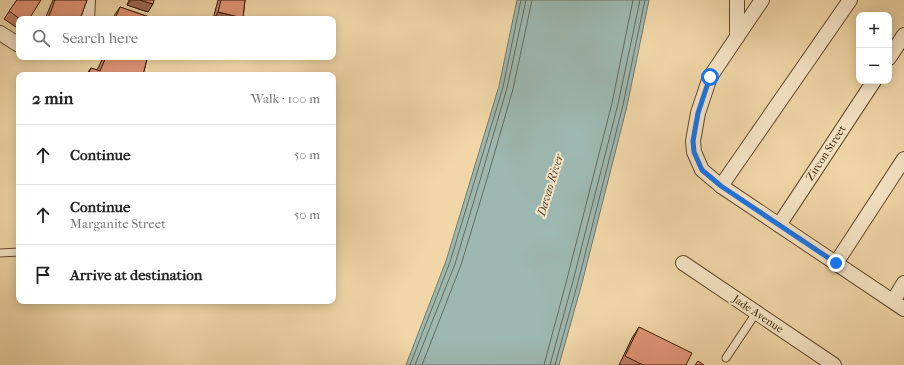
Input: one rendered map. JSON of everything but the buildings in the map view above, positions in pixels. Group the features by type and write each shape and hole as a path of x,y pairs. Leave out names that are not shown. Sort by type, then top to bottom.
{"street":[{"path":"87,16 88,0"},
{"path":"737,0 737,37"},
{"path":"762,0 710,77 698,113 693,141 694,152 702,170 721,186 898,305 904,283"},
{"path":"721,186 850,0"},
{"path":"0,33 16,44"},
{"path":"892,53 904,35"},
{"name":"Zircon Street","path":"779,225 872,84"},
{"path":"836,263 904,159"},
{"name":"Jade Avenue","path":"682,263 830,364"}],"lane":[{"path":"0,253 16,252"},
{"path":"726,358 756,313"}],"water":[{"name":"Davao River","path":"517,0 649,0 627,106 582,283 559,365 406,365 446,261 499,86"}],"route":[{"path":"710,77 698,113 693,141 697,162 702,170 721,186 836,263"}]}
